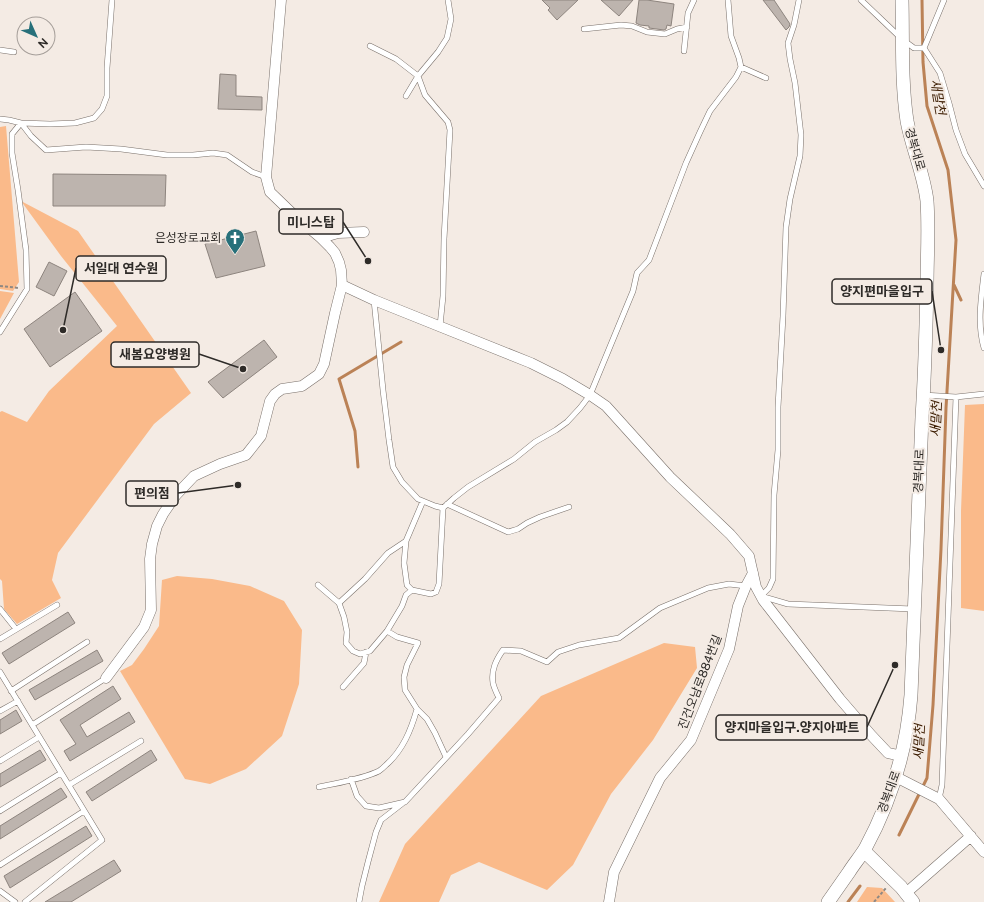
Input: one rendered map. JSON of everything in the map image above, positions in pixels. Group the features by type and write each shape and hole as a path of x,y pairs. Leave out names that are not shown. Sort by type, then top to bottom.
{"street":[{"path":"106,678 144,627 150,610 150,559 152,544 157,526 176,495 194,476 220,464 246,455 261,436 270,401 275,394 282,390 302,386 319,374 324,364 342,285 339,262 330,247 270,192 266,177 281,0"},
{"name":"경복대로","path":"828,902 864,850 885,808 902,756 910,716 929,237 927,200 904,104 902,0"},
{"path":"321,238 338,233 364,232"},
{"path":"342,285 374,300 531,363 563,379 606,406 670,477 730,534 749,556 756,586 762,596 840,699 888,753 902,756"},
{"name":"진건오남로884번길","path":"609,902 614,872 660,778 691,740 729,649 738,606 753,573"},
{"path":"896,777 939,799 984,852"},
{"path":"864,850 910,898 971,836"}],"lane":[{"path":"0,119 21,123 50,124 75,122 94,118 102,109 107,96 107,68 112,0"},
{"path":"406,96 418,76 438,52 446,38 451,19 448,0"},
{"path":"684,51 688,13 694,0"},
{"path":"423,501 406,541 404,563 407,585 412,590 431,594 436,592 439,584 443,508 468,487 514,459 535,442 567,422 590,395 633,291 637,274 649,260 683,171 700,132 710,111 736,77 741,67 731,36 728,0"},
{"path":"799,0 794,25 788,43 795,83 801,135 800,156 790,199 786,227 778,407 778,450 774,495 773,579 769,588 762,596 788,604 914,609"},
{"path":"861,0 903,40 914,48 924,48"},
{"path":"924,48 944,0"},
{"path":"584,29 621,25 632,26 647,32 665,34 687,27"},
{"path":"370,46 396,59 418,76 425,95 448,122 450,130 443,296 440,326"},
{"path":"924,48 940,73 956,130 965,154 984,186"},
{"path":"0,50 14,52"},
{"path":"741,67 766,78"},
{"path":"21,123 31,136 46,150 86,147 120,149 167,155 213,153 228,155 252,172 266,177"},
{"path":"0,332 26,289 26,250 12,153 12,134 21,123"},
{"path":"984,274 980,306 981,338 984,348"},
{"path":"374,300 393,467 402,482 418,498 443,508"},
{"path":"923,395 956,397 984,394"},
{"path":"939,799 942,785 956,397"},
{"path":"447,504 508,532 518,529 540,517 570,507"},
{"path":"340,603 365,580 388,553 406,541"},
{"path":"359,902 376,832 381,820 405,802 468,734 498,698 493,683 493,670 498,658 504,650 522,651 547,662 558,652 579,645 619,638 660,608 708,588 729,584 746,586"},
{"path":"318,585 340,603 347,632 346,643 353,651 360,654 370,650 387,631 402,606 406,595 412,590"},
{"path":"0,639 57,605"},
{"path":"0,609 16,629"},
{"path":"387,631 398,637 418,642 404,677 405,690 417,708 428,719 446,758"},
{"path":"11,691 87,642"},
{"path":"343,687 364,663 366,652"},
{"path":"0,672 102,840 25,902"},
{"path":"32,725 106,678"},
{"path":"0,711 18,701"},
{"path":"319,787 380,770 392,760 407,738 414,721 417,708"},
{"path":"0,760 39,737"},
{"path":"69,785 141,741"},
{"path":"0,812 61,773"},
{"path":"351,779 357,796 366,806 379,808 405,802"},
{"path":"0,866 84,811"},
{"path":"0,890 15,902"}],"path":[{"path":"0,286 26,289"},
{"path":"874,902 893,880"}],"shaded area":[{"path":"6,126 19,282 13,291 0,289 0,127"},
{"path":"21,201 78,231 191,393 154,424 58,553 52,580 61,598 17,624 4,609 2,581 0,579 0,412 2,411 27,422 49,391 117,326 61,256"},
{"path":"0,291 14,293 0,319"},
{"path":"984,404 984,611 961,608 961,511 965,405"},
{"path":"177,576 212,579 250,586 284,601 302,630 299,684 282,736 246,769 210,784 185,779 120,671 132,665 159,626 162,580"},
{"path":"664,643 695,647 697,668 653,740 611,794 573,865 547,890 479,862 451,875 439,902 379,902 405,844 541,696"},
{"path":"867,887 882,888 895,902 857,902"}],"building":[{"path":"542,0 578,0 557,20 548,10 550,8"},
{"path":"601,0 633,0 619,16"},
{"path":"639,0 674,4 671,26 667,25 666,29 664,30 649,28 649,26 636,23"},
{"path":"763,0 774,0 790,24 786,30"},
{"path":"220,74 236,75 236,96 262,97 262,110 218,109"},
{"path":"53,174 166,175 165,206 53,206"},
{"name":"은성장로교회","path":"256,231 265,266 216,278 205,244"},
{"path":"49,262 67,271 54,296 36,287"},
{"path":"75,292 102,331 50,367 24,329"},
{"path":"264,340 277,357 223,398 208,382"},
{"path":"68,612 75,623 9,664 2,653"},
{"path":"97,650 103,661 35,700 29,690"},
{"path":"113,686 121,699 80,725 87,737 129,712 135,722 70,761 64,751 76,744 60,720"},
{"path":"16,710 22,721 0,734 0,720"},
{"path":"40,750 46,760 0,787 0,774"},
{"path":"151,750 157,760 92,801 86,792"},
{"path":"61,788 67,797 0,839 0,826"},
{"path":"86,826 92,836 10,888 4,876"},
{"path":"114,860 121,871 71,902 45,902"}],"waterway":[{"name":"새말천","path":"899,835 927,778 933,705 946,408 956,240 948,170 927,106 923,62 922,0"},
{"path":"954,285 961,300"},
{"path":"358,467 355,431 339,379 401,342"},
{"name":"새말천","path":"848,902 860,886"}],"place":[{"name":"은성장로교회","path":"235,255"},
{"name":"미니스탑","path":"368,261"},
{"name":"서일대 연수원","path":"63,330"},
{"name":"양지편마을입구","path":"941,350"},
{"name":"새봄요양병원","path":"243,369"},
{"name":"편의점","path":"238,485"},
{"name":"양지마을입구.양지아파트","path":"895,665"}]}
